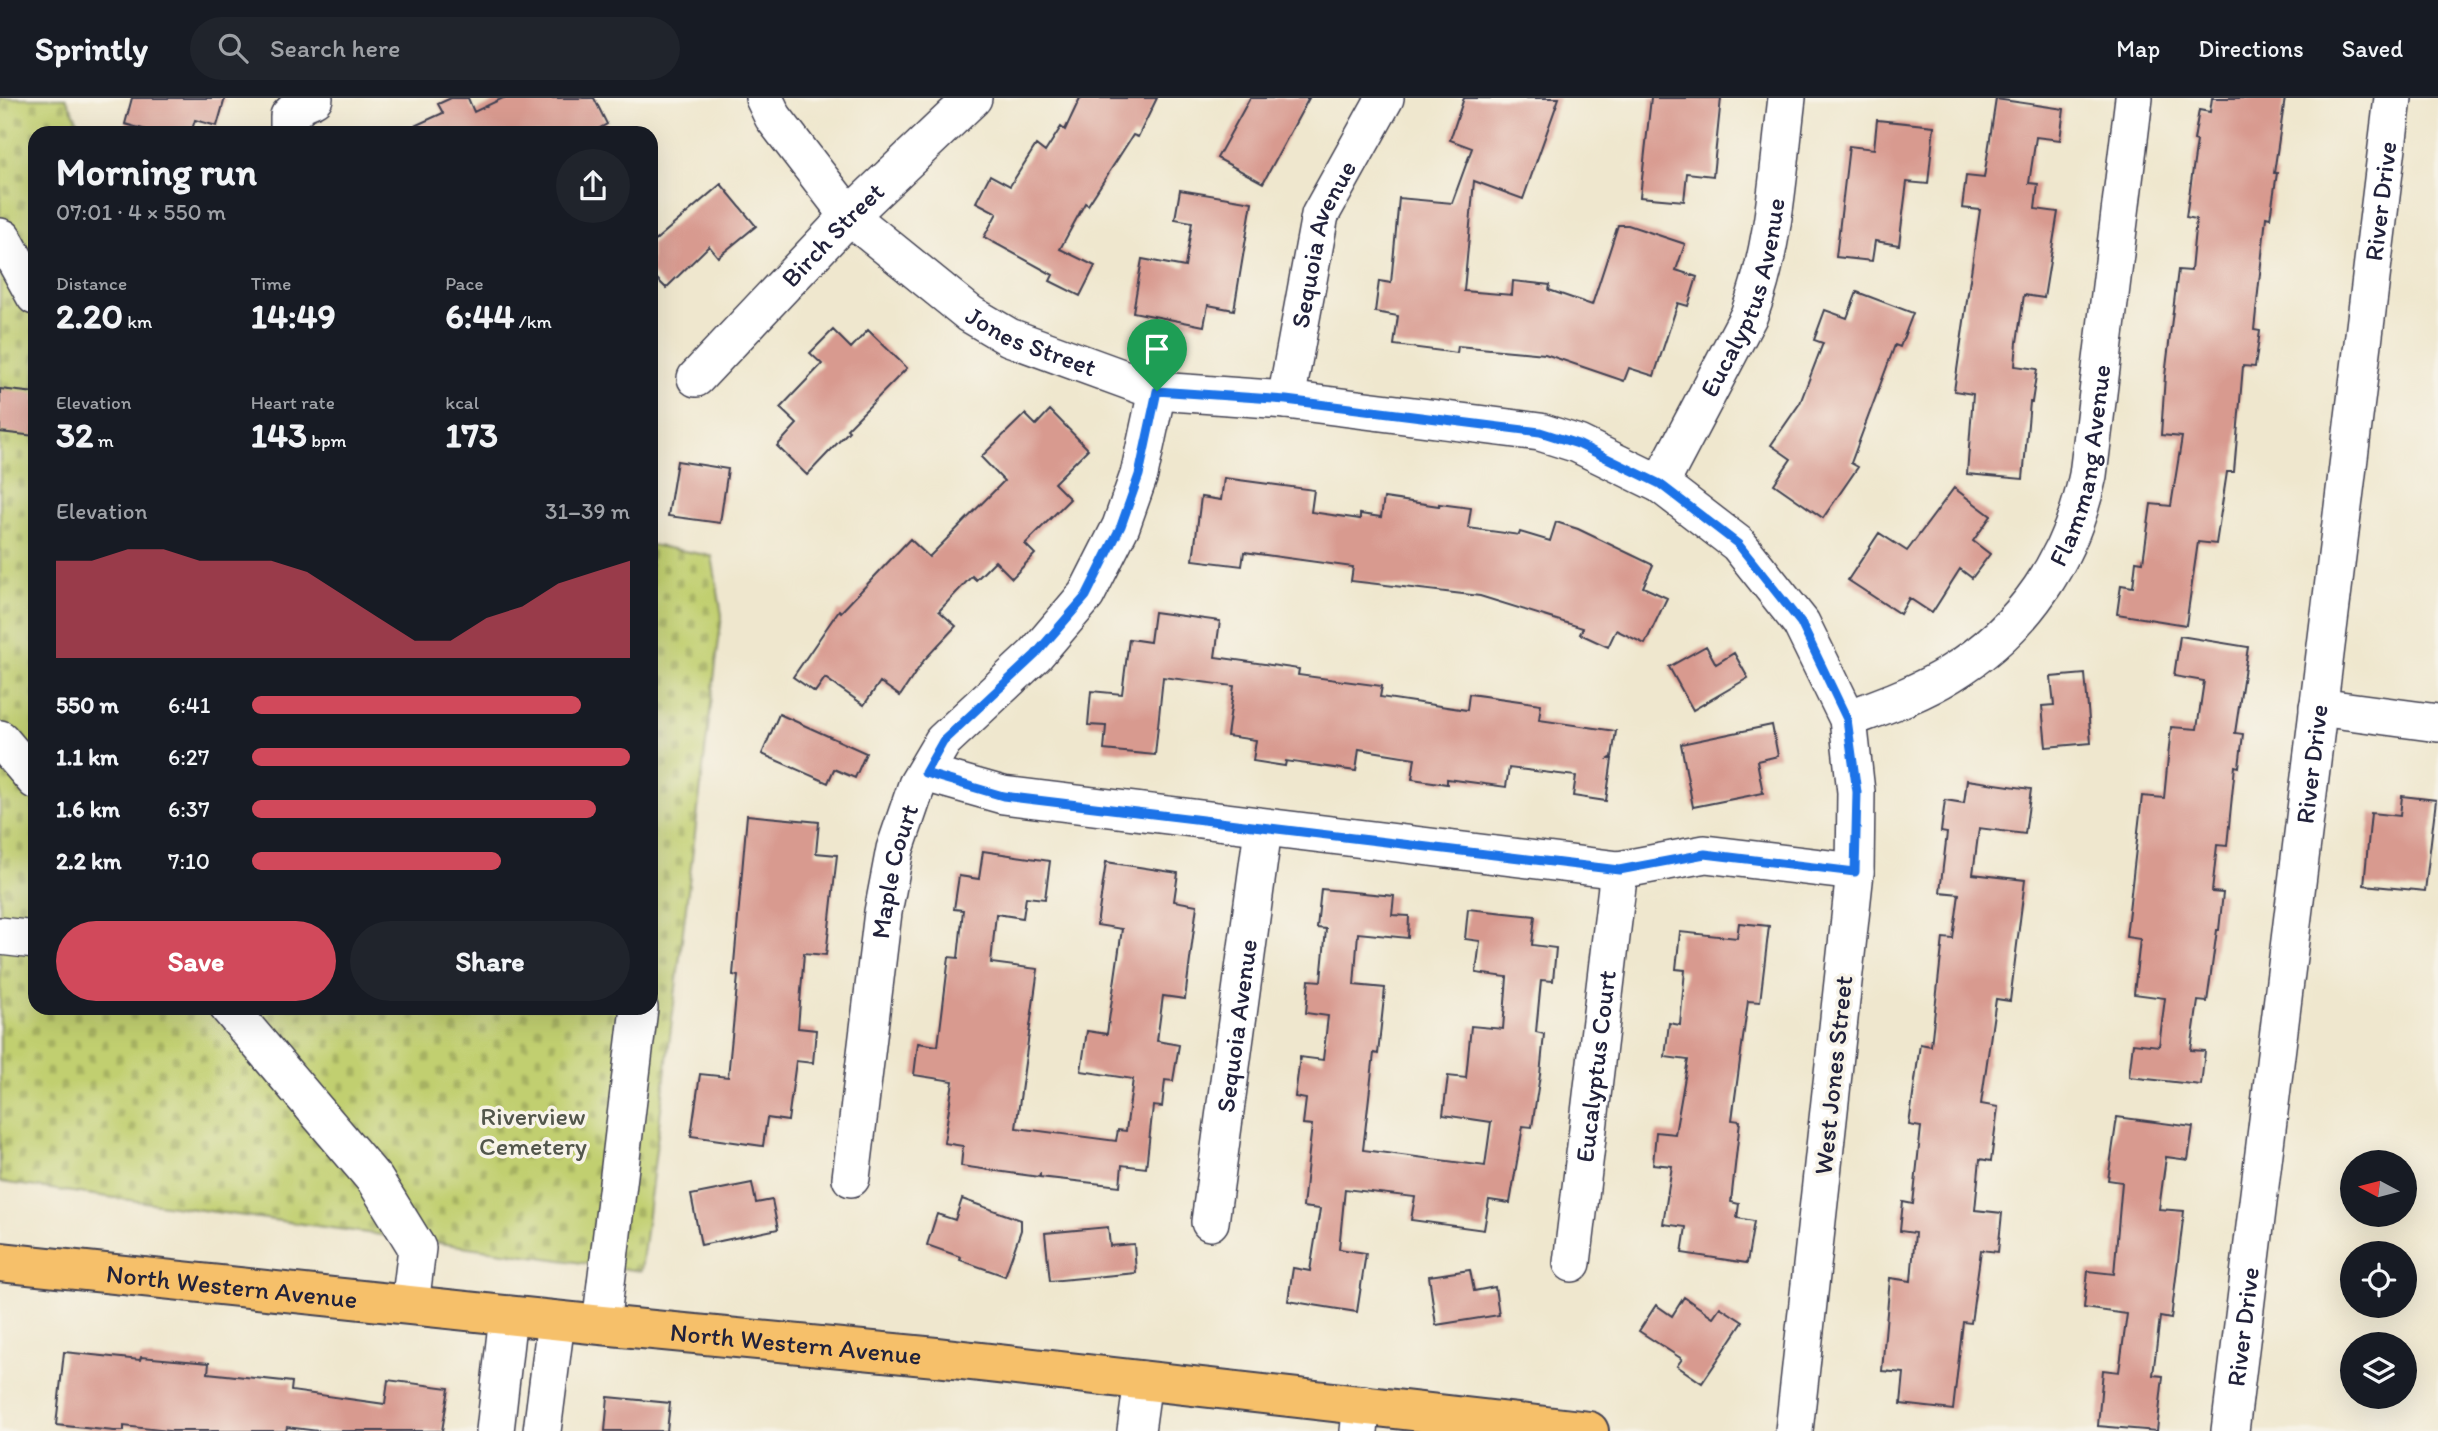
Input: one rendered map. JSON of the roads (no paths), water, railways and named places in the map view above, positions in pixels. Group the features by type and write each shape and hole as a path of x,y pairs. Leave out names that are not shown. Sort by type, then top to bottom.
{"main road":[{"name":"North Western Avenue","path":"0,1262 1143,1380 1360,1418 1579,1430"}],"street":[{"path":"289,126 289,117 302,103 314,98"},
{"name":"Jones Street","path":"764,98 773,117 849,216 970,314 1009,337 1157,391 1286,400 1540,432 1578,444 1660,484 1738,544 1801,623 1847,719"},
{"name":"Birch Street","path":"696,379 849,216 973,98"},
{"name":"Sequoia Avenue","path":"1286,400 1320,215 1385,98"},
{"name":"Eucalyptus Avenue","path":"1660,484 1749,314 1760,285 1769,253 1787,98"},
{"name":"Flammang Avenue","path":"1847,719 1933,684 1997,641 2036,598 2055,569 2071,536 2082,506 2088,475 2134,98"},
{"name":"River Drive","path":"2230,1431 2393,98"},
{"path":"0,237 28,283"},
{"name":"Maple Court","path":"850,1178 888,887 895,849 917,785 943,741 1035,655 1086,596 1121,526 1139,475 1157,391"},
{"path":"2318,708 2438,723"},
{"name":"West Jones Street","path":"1794,1431 1855,872 1857,792 1847,719"},
{"path":"0,738 28,772"},
{"path":"925,773 1003,796 1619,870 1705,854 1855,872"},
{"name":"Sequoia Avenue","path":"1210,1222 1263,829"},
{"name":"Eucalyptus Court","path":"1572,1263 1619,870"},
{"path":"0,936 28,939"},
{"path":"235,1015 376,1180 417,1248 410,1306"},
{"path":"601,1325 638,1015"},
{"path":"495,1431 508,1315"},
{"path":"542,1431 556,1321"},
{"path":"1136,1431 1143,1380"}],"park label":[{"name":"Riverview Cemetery","path":"533,1131"}]}
